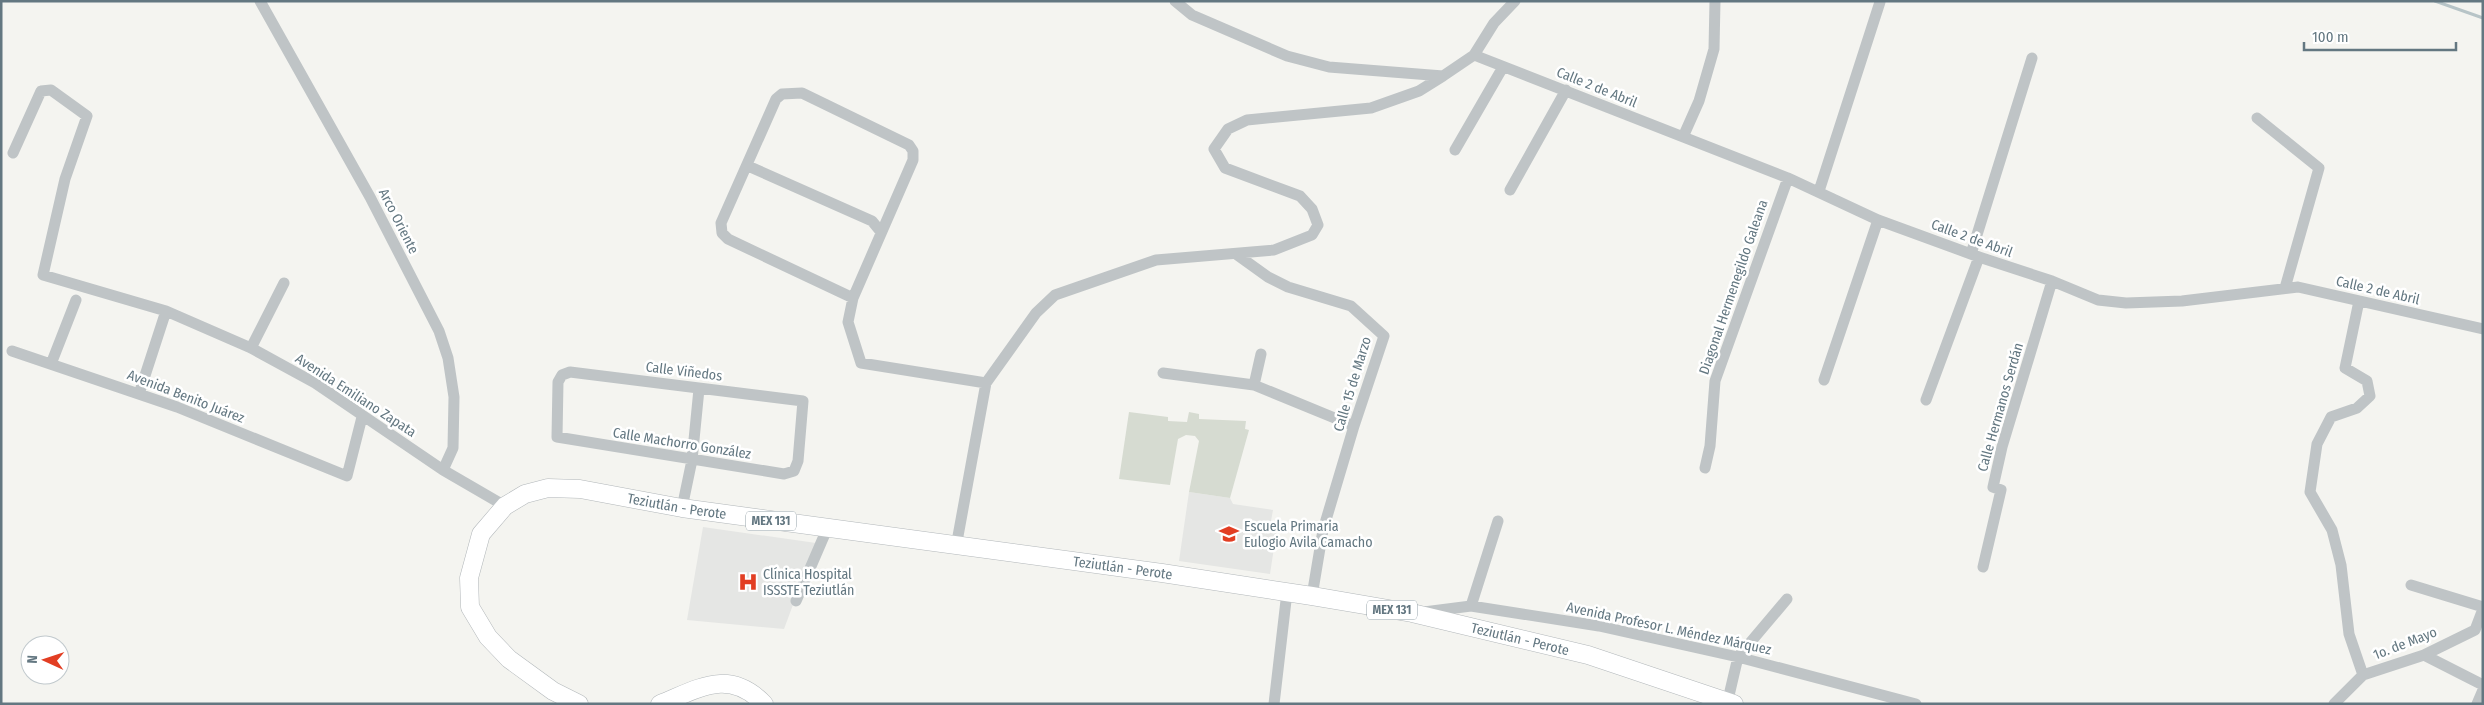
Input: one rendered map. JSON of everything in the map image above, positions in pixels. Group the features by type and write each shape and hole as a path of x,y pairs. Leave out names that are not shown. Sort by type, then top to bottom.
{"main road":[{"name":"Teziutlán - Perote","path":"505,506 525,494 548,488 580,489 682,508 1312,596 1412,613 1588,655 1729,703"},
{"name":"MEX 131","path":"505,506 481,534 469,578 470,607 488,637 509,660 553,691 579,704"},
{"path":"660,704 713,684 730,682 755,694 764,704"}],"street":[{"name":"Arco Oriente","path":"260,1 370,197 439,331 448,358 454,397 453,448 443,470"},
{"path":"1175,1 1192,15 1287,56 1329,67 1443,76"},
{"path":"956,547 986,383 1036,313 1054,295 1156,260 1274,250 1312,235 1318,226 1312,209 1300,196 1225,168 1214,149 1228,129 1247,120 1371,108 1419,91 1474,55 1494,23 1515,1"},
{"path":"1683,137 1699,101 1714,49 1715,1"},
{"path":"1819,191 1880,2"},
{"name":"Calle 2 de Abril","path":"1474,55 1788,178 1878,220 1975,256 2052,281 2098,300 2126,303 2182,301 2298,287 2483,329"},
{"path":"1926,400 1975,256 2032,58"},
{"path":"1455,150 1503,67"},
{"name":"Avenida Emiliano Zapata","path":"13,153 35,100 41,91 51,90 87,116 65,179 43,275 166,311 251,348 315,383 362,417 443,470 505,506"},
{"path":"1510,190 1566,90"},
{"path":"853,298 728,239 722,233 721,223 748,166 776,99 782,94 802,93 909,145 913,151 914,160 853,298 848,322 862,363 986,383"},
{"path":"2257,118 2319,168 2285,288"},
{"path":"748,166 872,221 881,232"},
{"name":"Diagonal Hermenegildo Galeana","path":"1705,468 1710,446 1715,381 1788,178"},
{"path":"1824,380 1878,220"},
{"name":"Calle 15 de Marzo","path":"1236,254 1268,277 1288,287 1351,306 1384,336 1354,426 1323,530 1312,596"},
{"name":"Calle Hermanos Serdán","path":"1983,566 2001,490 1993,487 2002,447 2052,281"},
{"path":"251,348 284,283"},
{"path":"51,364 76,300"},
{"path":"2359,302 2345,368 2367,381 2370,396 2357,408 2331,417 2316,444 2310,492 2332,530 2341,565 2349,634 2363,675"},
{"path":"139,394 166,311"},
{"name":"Avenida Benito Juárez","path":"12,351 177,407 347,476 362,417"},
{"path":"1254,385 1260,354"},
{"name":"Calle Viñedos","path":"562,375 570,372 803,401"},
{"path":"1163,373 1254,385 1354,426"},
{"name":"Calle Machorro González","path":"562,375 558,382 557,437 784,474 794,471 798,461 803,401"},
{"path":"682,508 692,460 700,389"},
{"path":"1471,606 1498,521"},
{"path":"796,601 827,529"},
{"path":"2411,585 2483,608"},
{"path":"1274,704 1287,592"},
{"path":"1729,703 1738,657 1787,599"},
{"name":"Avenida Profesor L. Méndez Márquez","path":"1412,613 1471,606 1599,626 1738,657 1916,704"},
{"name":"1o. de Mayo","path":"2334,704 2363,675 2424,655 2475,630 2483,608"},
{"path":"2424,655 2483,685"},
{"path":"2476,704 2483,690"}],"shaded area":[{"path":"1129,412 1168,417 1168,421 1187,422 1189,412 1199,414 1199,419 1246,421 1245,429 1249,430 1230,498 1189,492 1199,441 1195,436 1186,435 1178,439 1170,485 1119,479"},
{"name":"Escuela Primaria Eulogio Avila Camacho","path":"1189,492 1230,498 1233,504 1273,510 1271,521 1277,528 1270,574 1179,561"},
{"name":"Clínica Hospital ISSSTE Teziutlán","path":"703,527 816,543 784,629 687,620"}],"waterway":[{"path":"2435,1 2483,18"}],"place":[{"name":"Escuela Primaria Eulogio Avila Camacho","path":"1229,534"},
{"name":"Clínica Hospital ISSSTE Teziutlán","path":"748,582"}]}
